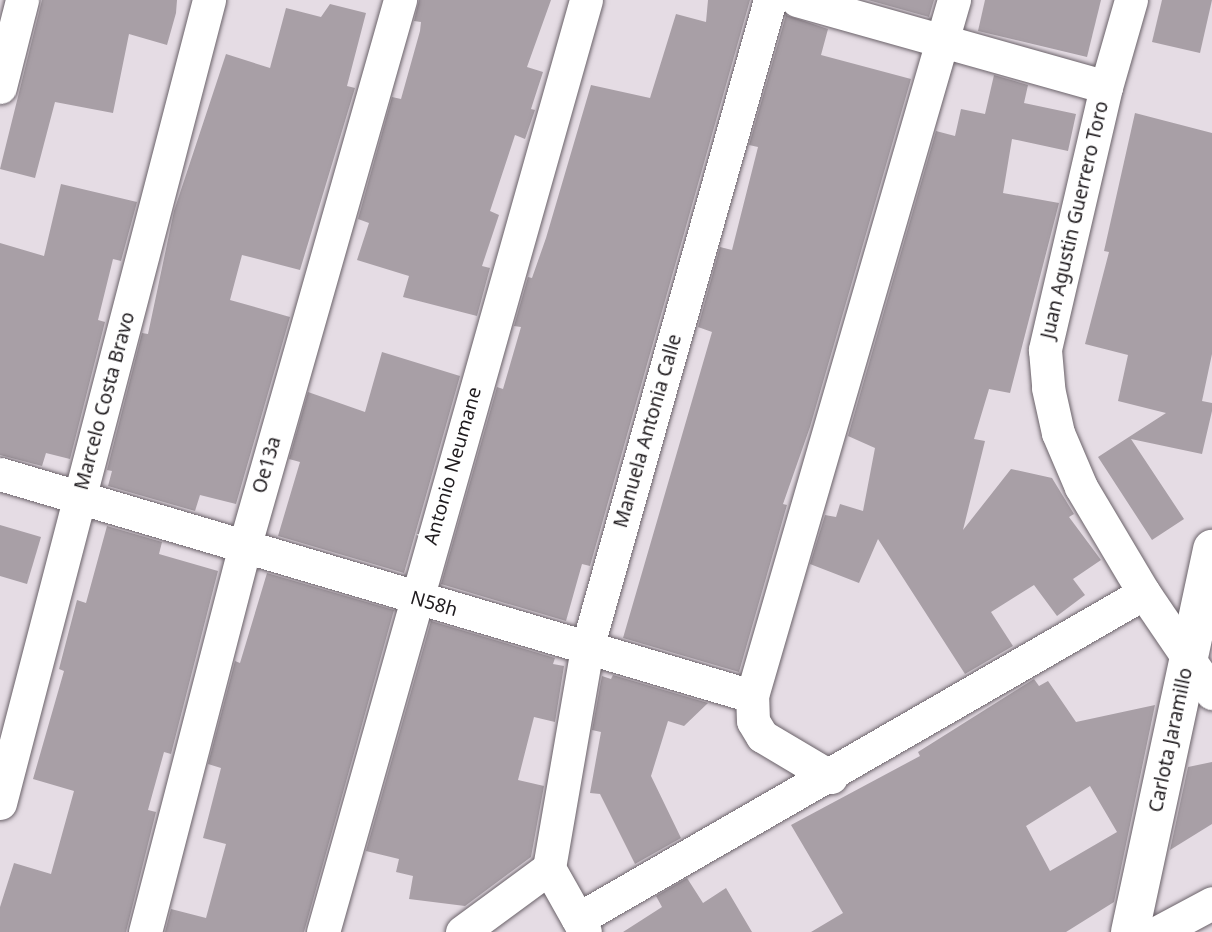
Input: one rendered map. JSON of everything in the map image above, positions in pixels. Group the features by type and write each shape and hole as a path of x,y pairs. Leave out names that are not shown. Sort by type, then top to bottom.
{"street":[{"path":"0,87 22,0"},
{"name":"Marcelo Costa Bravo","path":"0,803 209,0"},
{"name":"Oe13a","path":"145,932 244,548 400,0"},
{"name":"Antonio Neumane","path":"323,932 415,598 586,0"},
{"name":"Manuela Antonia Calle","path":"549,867 587,648 770,0"},
{"path":"797,0 1106,87"},
{"path":"831,777 762,736 753,721 752,696 954,0"},
{"name":"Juan Agustin Guerrero Toro","path":"1131,0 1106,87 1045,350 1058,433 1081,487 1144,593 1189,654 1212,692"},
{"name":"N58h","path":"0,474 79,501 752,696"},
{"name":"Carlota Jaramillo","path":"1133,930 1212,549"},
{"path":"462,932 549,867 582,926 1144,593"},
{"path":"1133,930 1212,903"}],"building":[{"path":"42,0 177,0 167,45 129,34 113,113 55,102 35,178 0,169"},
{"path":"419,0 551,0 527,67 543,72 531,109 535,110 525,139 515,135 490,211 499,215 482,266 490,268 477,316 403,297 409,276 357,260 369,223 358,219 392,97 401,99 420,31 421,22 414,21"},
{"path":"708,0 750,0 590,566 582,564 566,621 441,584 497,387 503,389 521,327 514,326 528,277 532,278 546,238 591,85 650,98 676,14 706,22"},
{"path":"868,0 934,0 929,17"},
{"path":"985,0 1101,0 1087,57 978,31"},
{"path":"1162,0 1212,0 1200,53 1152,42"},
{"path":"330,4 366,13 347,86 355,88 300,270 242,255 230,300 290,317 236,504 200,495 195,511 108,486 112,471 107,470 142,333 148,334 174,211 226,54 270,68 286,8 321,17"},
{"path":"786,15 828,29 821,55 911,79 810,427 783,504 787,505 739,672 623,638 712,332 698,327 720,247 732,250 758,147 749,145"},
{"path":"994,75 1028,85 1024,103 1076,114 1068,151 1012,139 1003,193 1059,203 1010,393 989,389 974,439 985,441 963,530 1011,469 1052,478 1074,514 1069,517 1101,560 1073,579 1085,595 1057,616 1034,585 991,612 1013,646 965,674 878,539 859,583 810,564 825,515 836,517 840,504 863,511 875,448 848,436 936,131 955,136 961,109 985,114"},
{"path":"1135,113 1212,133 1212,354 1202,401 1212,403 1212,411 1202,454 1131,439 1184,519 1152,540 1098,457 1166,413 1118,401 1128,355 1085,344 1109,252 1104,251"},
{"path":"61,184 137,202 121,261 113,259 98,320 105,322 70,459 46,453 42,466 0,455 0,243 44,256"},
{"path":"382,352 460,376 404,573 278,536 300,462 289,459 308,392 365,412"},
{"path":"0,525 41,537 27,584 0,576"},
{"path":"107,526 162,542 159,554 218,571 171,754 164,752 148,810 156,812 126,932 0,932 0,907 14,863 51,874 74,791 33,779 64,671 59,669 77,600 86,603"},
{"path":"267,573 394,610 304,932 165,932 171,909 206,918 226,844 203,838 221,768 208,764 235,661 240,663"},
{"path":"431,621 555,658 553,664 564,666 555,722 534,717 518,780 544,786 531,857 465,906 409,899 413,876 396,872 399,859 366,851"},
{"path":"613,675 708,703 684,726 668,721 651,776 681,838 635,864 600,794 590,793 601,732 592,730 602,676 611,679"},
{"path":"1034,679 1039,686 1048,681 1076,722 1155,705 1114,902 1066,932 811,932 843,913 791,825 920,756 918,752","holes":["1090,786 1117,832 1050,871 1026,826"]},
{"path":"1212,762 1212,824 1170,850 1188,767"},
{"path":"687,878 703,903 726,888 752,932 623,932 662,907 656,896"}]}
